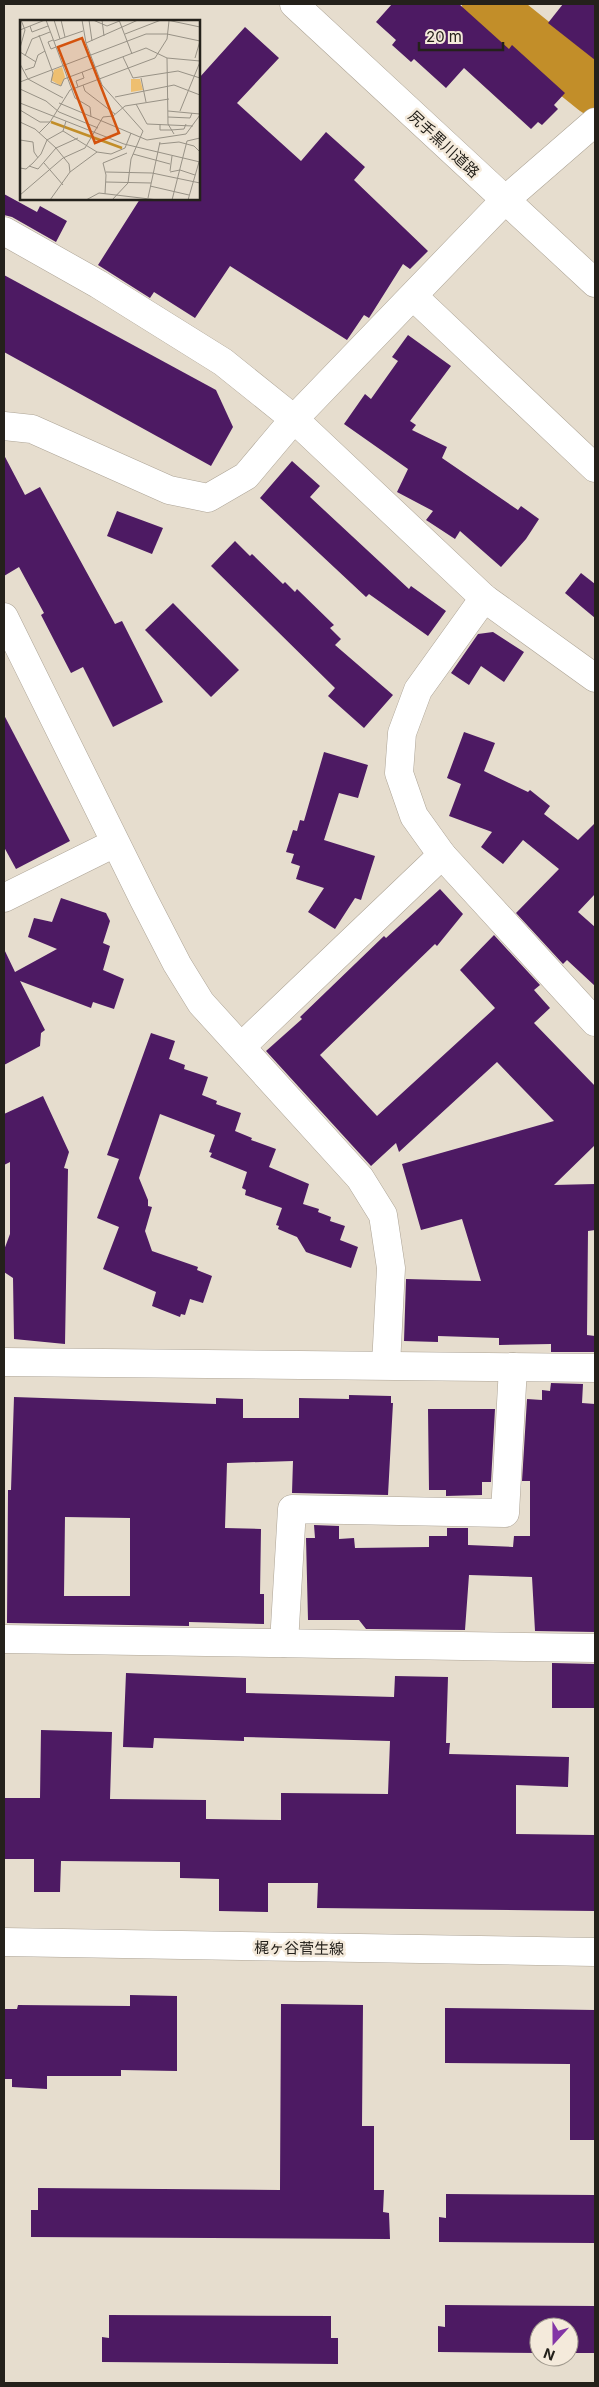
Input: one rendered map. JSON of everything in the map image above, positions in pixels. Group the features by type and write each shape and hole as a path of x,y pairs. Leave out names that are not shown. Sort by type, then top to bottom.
{"street":[{"name":"尻手黒川道路","path":"294,4 504,201 595,283"},
{"path":"4,426 32,430 169,490 208,498 246,476 294,419 414,297 420,287 504,201 595,122"},
{"path":"4,231 98,284 223,362 294,419 484,598 595,678"},
{"path":"414,297 595,468"},
{"path":"484,598 418,690 402,733 399,773 414,816 442,855 595,1022"},
{"path":"4,617 115,843 177,964 201,1003 360,1178 383,1215 391,1268 386,1365"},
{"path":"4,898 115,843"},
{"path":"242,1046 442,855"},
{"path":"4,1362 595,1368"},
{"path":"284,1642 292,1509 505,1513 513,1367"},
{"path":"4,1638 595,1648"},
{"name":"梶ヶ谷菅生線","path":"4,1942 595,1952"}],"building":[{"path":"392,4 459,4 509,49 512,45 565,93 554,105 558,109 542,125 538,122 531,129 464,68 446,88 414,59 411,62 392,45 396,40 376,22"},
{"path":"563,4 595,4 595,60 548,23"},
{"path":"245,27 279,58 237,103 301,161 326,132 365,167 354,180 428,251 410,269 403,264 369,318 364,315 347,340 230,266 195,318 154,292 150,298 98,265 139,200 200,200 200,77"},
{"path":"4,194 37,212 40,206 67,221 56,242 12,217 4,215"},
{"path":"4,275 216,390 233,427 211,466 4,352"},
{"path":"408,335 451,366 410,421 416,425 412,430 447,447 442,458 518,510 521,506 539,519 526,539 501,567 460,531 455,539 426,520 433,511 397,492 408,469 344,424 365,394 371,399 398,361 392,357"},
{"path":"4,455 25,495 40,487 115,624 122,621 163,702 113,727 83,667 71,673 41,615 44,613 19,567 4,576"},
{"path":"292,461 320,486 310,497 409,589 411,586 446,611 428,636 369,594 366,597 260,498"},
{"path":"117,511 163,528 152,554 107,536"},
{"path":"235,541 250,556 252,554 283,584 285,582 295,592 297,589 334,625 330,628 341,639 335,645 393,695 364,728 328,696 335,688 211,566"},
{"path":"581,573 595,584 595,618 565,593"},
{"path":"173,603 239,670 211,697 145,630"},
{"path":"493,632 524,652 504,682 481,666 469,685 451,673 478,634"},
{"path":"4,715 70,841 16,869 4,847"},
{"path":"464,732 495,743 484,771 528,792 530,790 550,806 544,814 578,840 595,823 595,894 578,912 595,927 595,986 567,960 563,964 516,913 559,869 523,840 503,864 481,847 492,832 449,816 461,784 447,778"},
{"path":"324,752 368,765 358,798 339,793 324,840 375,856 361,900 355,898 335,929 308,912 324,888 296,879 300,866 291,863 294,854 286,852 293,830 297,831 300,820 304,821"},
{"path":"440,889 463,914 437,946 435,944 320,1055 377,1116 495,1008 460,970 494,935 540,985 534,990 550,1008 534,1023 595,1086 595,1145 554,1185 595,1184 595,1230 588,1231 587,1335 595,1336 595,1352 551,1352 551,1344 499,1345 499,1338 438,1336 438,1342 404,1341 406,1279 481,1281 462,1219 421,1230 402,1164 554,1121 497,1062 399,1152 396,1143 371,1166 266,1051 302,1019 300,1017 384,936 386,938"},
{"path":"61,898 106,913 110,921 103,943 110,946 103,970 124,979 114,1009 93,1002 91,1008 20,981 45,1030 41,1033 40,1046 4,1065 4,949 15,972 57,949 28,937 34,918 52,922"},
{"path":"151,1033 175,1041 169,1059 185,1065 184,1069 208,1077 202,1095 217,1101 216,1104 241,1113 235,1131 252,1138 251,1140 276,1149 269,1167 309,1184 303,1204 319,1209 318,1212 331,1217 330,1221 345,1226 340,1240 358,1247 351,1268 306,1252 297,1237 278,1229 279,1226 276,1225 282,1208 245,1195 246,1190 242,1188 247,1172 210,1157 212,1153 209,1152 215,1135 160,1114 139,1178 148,1200 148,1206 152,1207 145,1231 152,1251 198,1267 197,1270 212,1276 203,1303 190,1299 185,1315 181,1314 180,1317 152,1306 156,1292 103,1269 119,1227 97,1218 119,1159 107,1155"},
{"path":"43,1096 69,1152 64,1168 68,1169 65,1344 14,1339 13,1278 4,1272 4,1250 10,1234 10,1162 4,1165 4,1114"},
{"path":"551,1383 583,1384 582,1403 595,1404 595,1632 535,1631 532,1577 469,1575 465,1630 366,1629 359,1620 308,1620 306,1538 315,1538 314,1525 339,1526 339,1539 354,1538 355,1548 429,1547 429,1536 447,1536 447,1528 468,1528 468,1545 513,1547 514,1536 530,1536 530,1481 522,1481 527,1399 542,1400 542,1390 550,1391"},
{"path":"349,1395 391,1396 391,1403 393,1403 388,1495 292,1493 293,1461 227,1463 225,1528 261,1529 260,1594 264,1594 264,1624 189,1622 189,1626 7,1623 8,1490 11,1490 14,1397 216,1404 216,1398 243,1399 243,1418 299,1418 299,1398 349,1399","holes":["65,1517 130,1518 130,1596 64,1596"]},
{"path":"428,1409 495,1409 491,1482 482,1482 482,1495 446,1496 446,1490 429,1490"},
{"path":"552,1663 595,1664 595,1708 552,1708"},
{"path":"126,1673 246,1678 246,1693 394,1697 395,1676 448,1677 446,1743 450,1743 449,1754 569,1757 568,1787 516,1785 516,1834 595,1835 595,1911 317,1908 318,1883 268,1883 268,1912 219,1911 219,1879 180,1878 180,1862 61,1861 60,1892 34,1892 34,1859 4,1859 4,1798 40,1798 41,1730 112,1732 110,1799 206,1800 206,1819 281,1820 281,1793 388,1794 390,1741 244,1737 244,1741 154,1738 153,1748 123,1747"},
{"path":"130,1995 177,1996 177,2071 121,2070 121,2076 47,2076 47,2089 12,2087 12,2079 4,2079 4,2009 17,2009 18,2005 130,2006"},
{"path":"281,2004 363,2005 362,2126 374,2126 374,2190 384,2190 383,2212 389,2213 390,2239 31,2237 31,2210 38,2210 38,2188 280,2190"},
{"path":"445,2008 595,2010 595,2140 570,2140 570,2064 445,2063"},
{"path":"446,2194 595,2195 595,2243 439,2242 439,2217 446,2218"},
{"path":"445,2305 595,2306 595,2353 579,2353 579,2317 529,2317 529,2353 438,2352 438,2326 445,2327"},
{"path":"109,2315 331,2316 331,2338 338,2338 338,2364 102,2362 102,2337 109,2338"}],"waterway":[{"path":"487,4 595,91"}]}
